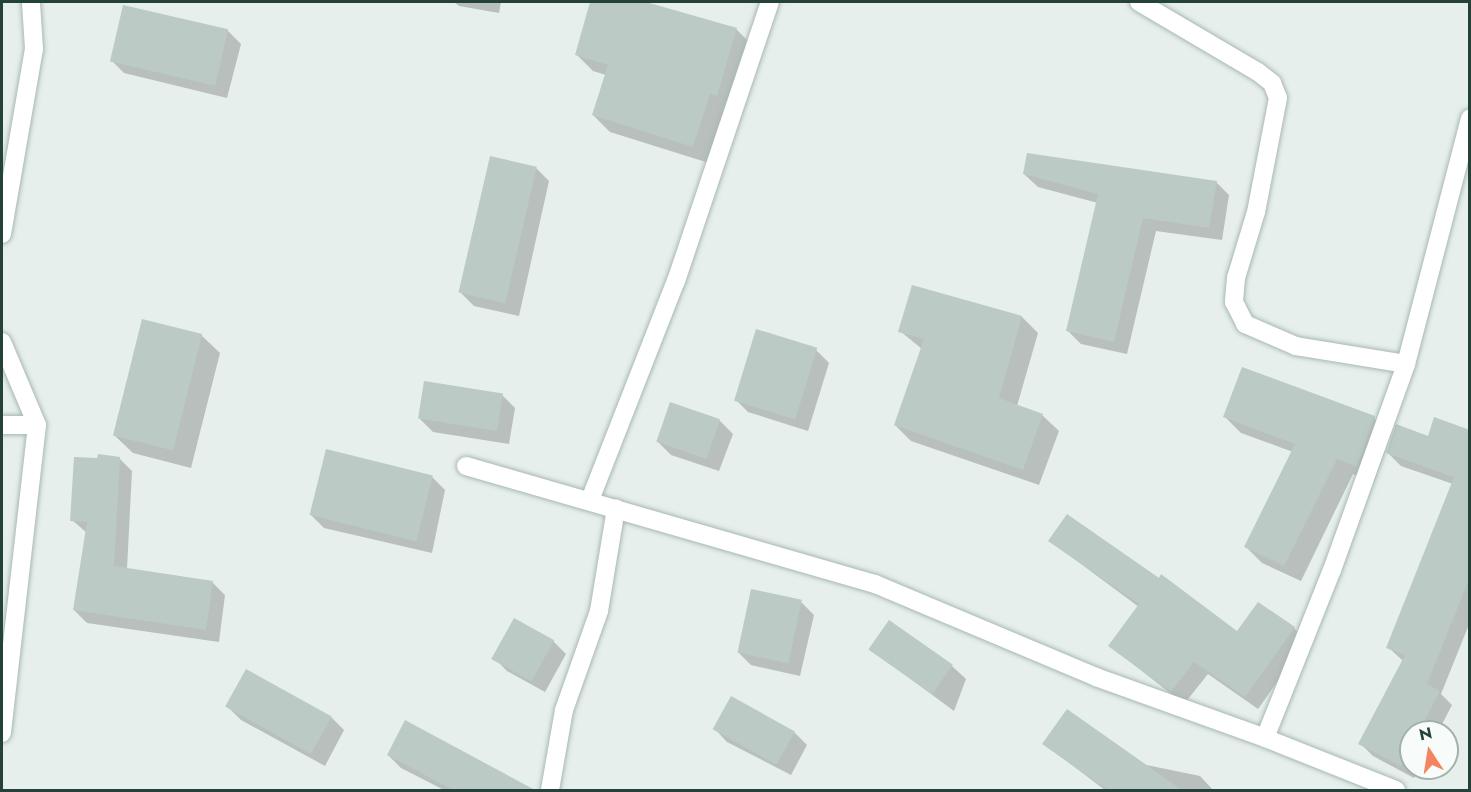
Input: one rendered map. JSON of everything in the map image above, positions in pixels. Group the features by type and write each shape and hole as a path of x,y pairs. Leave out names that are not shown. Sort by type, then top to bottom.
{"street":[{"path":"2,234 34,49 31,2"},
{"path":"590,500 676,281 770,2"},
{"path":"1139,2 1258,72 1272,83 1278,98 1256,212 1236,278 1234,302 1245,324 1296,346 1406,364"},
{"path":"1265,738 1332,570 1406,364 1470,118"},
{"path":"2,342 37,425 2,733"},
{"path":"2,425 37,425"},
{"path":"466,466 876,584 1096,677 1265,738 1396,790"},
{"path":"550,790 564,710 599,611 616,508"}],"building":[{"path":"590,2 646,2 737,28 717,96 710,94 693,147 592,115 608,65 575,55"},
{"path":"123,5 228,29 215,86 110,62"},
{"path":"1027,153 1217,181 1209,228 1143,218 1114,342 1066,331 1098,194 1023,174"},
{"path":"490,156 537,167 505,303 459,292"},
{"path":"912,285 1022,316 999,398 1043,414 1023,470 894,425 924,339 898,332"},
{"path":"142,319 202,334 173,450 113,435"},
{"path":"756,329 817,348 795,419 734,401"},
{"path":"1242,367 1375,416 1357,467 1337,459 1284,566 1244,547 1295,444 1223,417"},
{"path":"424,381 503,394 497,431 418,419"},
{"path":"670,402 720,419 706,459 656,442"},
{"path":"1434,417 1470,430 1470,577 1427,684 1440,691 1425,720 1399,720 1399,765 1358,744 1405,655 1386,648 1454,477 1386,453 1396,424 1428,436"},
{"path":"326,449 433,476 416,542 310,515"},
{"path":"98,454 120,457 114,566 213,581 206,630 73,610 87,522 70,521 74,457 97,458"},
{"path":"1067,514 1159,578 1161,574 1237,631 1258,602 1295,627 1245,697 1194,662 1171,692 1108,646 1139,604 1048,541"},
{"path":"751,589 802,600 788,663 737,653"},
{"path":"514,618 554,640 531,681 491,659"},
{"path":"889,620 953,665 932,694 868,649"},
{"path":"246,669 332,717 311,754 225,707"},
{"path":"731,696 795,731 776,765 713,729"},
{"path":"1067,709 1182,790 1108,790 1042,744"},
{"path":"405,720 535,790 453,790 387,755"}]}
